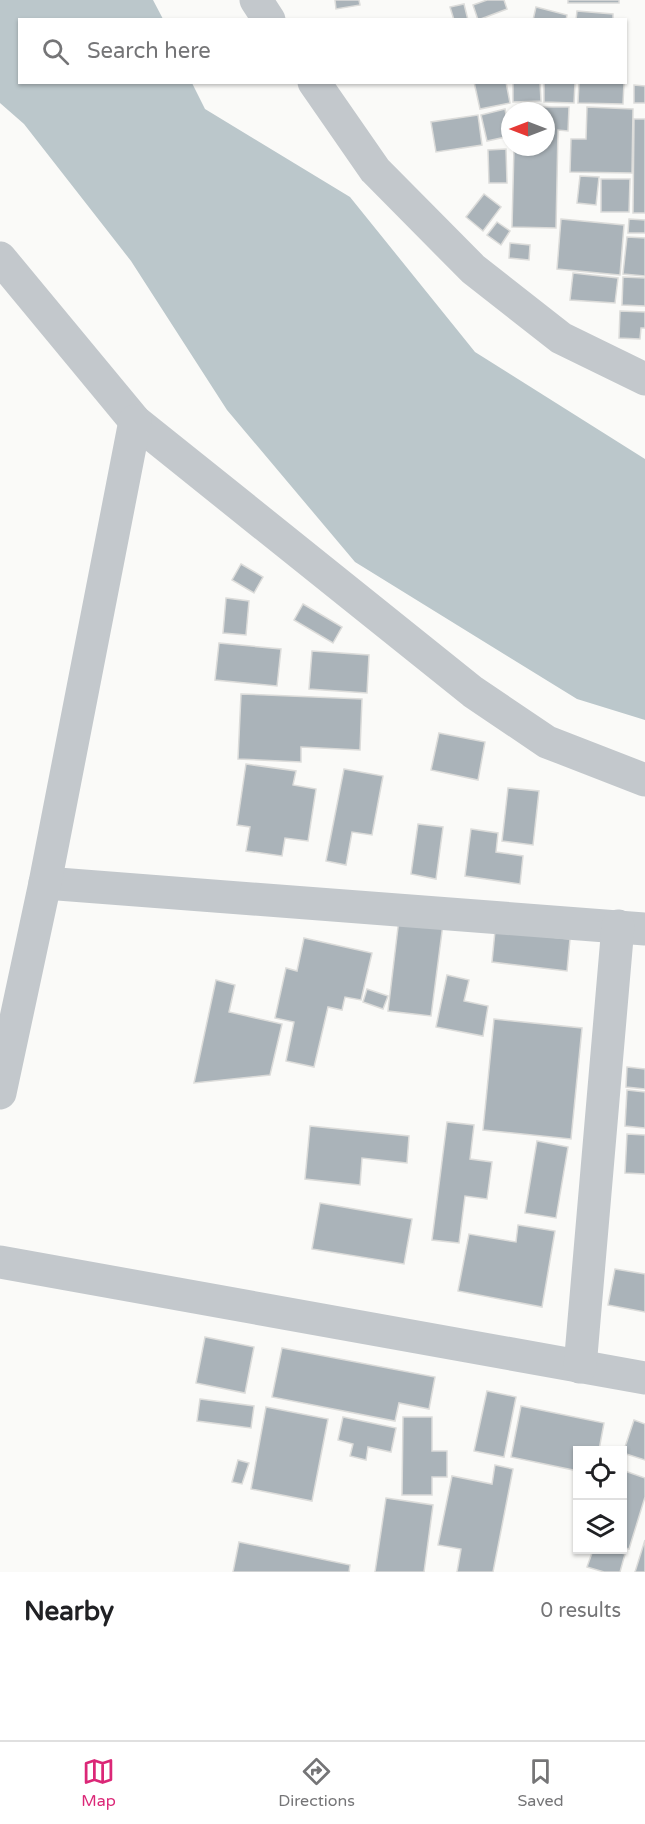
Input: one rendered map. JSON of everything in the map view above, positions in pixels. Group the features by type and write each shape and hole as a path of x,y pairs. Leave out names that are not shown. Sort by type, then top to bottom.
{"street":[{"path":"256,0 269,18"},
{"path":"315,84 375,170 473,269 561,338 645,379"},
{"path":"0,258 135,421 473,692 547,742 645,780"},
{"path":"0,1093 45,883 135,421"},
{"path":"45,883 632,927 580,1367"},
{"path":"0,1262 645,1378"}],"shaded area":[{"path":"0,0 153,0 162,18 18,18 18,84 192,84 205,109 350,197 475,352 645,459 645,720 577,699 355,562 227,410 131,261 24,124 0,103"}],"building":[{"path":"335,0 359,0 360,5 336,9"},
{"path":"487,0 504,0 507,9 477,18 473,5"},
{"path":"568,0 619,0 619,3 568,3"},
{"path":"464,4 468,18 453,18 450,7"},
{"path":"536,7 567,15 566,18 533,18"},
{"path":"577,11 613,14 613,18 576,18"},
{"path":"474,84 506,84 510,102 501,102 501,105 480,109"},
{"path":"513,84 540,84 541,101 513,102"},
{"path":"544,84 575,84 574,103 544,102"},
{"path":"579,84 624,84 623,104 578,103"},
{"path":"634,85 645,86 645,103 634,103"},
{"path":"555,107 569,107 568,131 558,130 556,228 512,227 514,156 555,156"},
{"path":"587,107 633,109 632,173 570,172 571,139 586,139"},
{"path":"501,110 501,138 487,141 481,115"},
{"path":"478,115 482,145 436,152 431,122"},
{"path":"634,119 645,119 645,213 633,213"},
{"path":"501,149 501,156 506,156 507,183 489,183 488,150"},
{"path":"580,176 599,177 596,205 577,203"},
{"path":"601,179 630,179 629,212 601,212"},
{"path":"484,194 501,207 483,231 466,217"},
{"path":"561,219 624,225 620,275 557,269"},
{"path":"629,219 645,220 645,233 628,233"},
{"path":"497,222 510,231 501,245 487,235"},
{"path":"627,237 645,238 645,276 623,274"},
{"path":"510,243 530,245 529,260 509,258"},
{"path":"573,273 618,278 615,303 570,300"},
{"path":"623,277 645,278 645,306 622,305"},
{"path":"620,311 645,312 645,328 641,328 640,339 619,338"},
{"path":"241,564 263,577 254,593 232,580"},
{"path":"226,598 249,601 246,635 223,633"},
{"path":"303,604 342,627 333,643 294,620"},
{"path":"219,643 281,649 277,686 215,680"},
{"path":"312,651 369,655 367,693 309,689"},
{"path":"241,694 362,699 360,750 301,747 301,762 238,759"},
{"path":"439,733 485,742 478,780 431,770"},
{"path":"246,764 296,771 293,785 316,789 308,841 285,838 282,856 246,851 250,827 237,825"},
{"path":"344,769 383,776 372,835 352,832 346,865 326,861"},
{"path":"508,788 539,791 533,845 502,841"},
{"path":"418,824 443,827 436,879 411,874"},
{"path":"471,829 498,833 496,852 523,856 520,884 465,876"},
{"path":"399,919 443,924 431,1016 388,1011"},
{"path":"495,931 570,939 567,971 492,962"},
{"path":"304,938 372,953 361,1000 345,997 342,1010 328,1007 314,1067 286,1061 294,1022 275,1018 286,968 297,971"},
{"path":"447,975 469,980 464,1001 488,1006 483,1036 436,1027"},
{"path":"216,980 235,985 229,1012 282,1024 270,1075 194,1083"},
{"path":"367,989 388,996 383,1009 363,1002"},
{"path":"494,1019 582,1028 571,1139 483,1130"},
{"path":"627,1067 645,1069 645,1089 626,1087"},
{"path":"627,1090 645,1092 645,1128 625,1126"},
{"path":"447,1122 474,1125 470,1159 492,1162 487,1199 465,1196 459,1243 432,1240"},
{"path":"310,1126 409,1136 407,1163 362,1158 360,1185 305,1179"},
{"path":"627,1134 645,1135 645,1174 625,1173"},
{"path":"537,1141 568,1147 556,1218 525,1213"},
{"path":"320,1203 412,1219 404,1264 312,1249"},
{"path":"518,1225 555,1231 542,1307 458,1291 469,1234 516,1242"},
{"path":"615,1269 645,1274 645,1312 608,1305"},
{"path":"205,1337 254,1347 245,1393 196,1383"},
{"path":"282,1348 435,1377 429,1409 399,1403 395,1421 272,1397"},
{"path":"487,1391 516,1397 504,1457 474,1451"},
{"path":"200,1399 254,1406 251,1428 197,1421"},
{"path":"521,1406 604,1423 600,1446 573,1446 573,1470 511,1457"},
{"path":"266,1407 328,1419 312,1501 251,1489"},
{"path":"343,1417 396,1428 391,1452 368,1447 366,1460 350,1456 353,1444 338,1440"},
{"path":"403,1417 432,1417 432,1451 447,1451 447,1477 432,1477 432,1495 402,1495"},
{"path":"634,1420 645,1424 645,1460 627,1454 625,1446"},
{"path":"238,1460 249,1463 242,1484 232,1482"},
{"path":"495,1465 513,1469 493,1572 457,1572 461,1549 438,1545 452,1476 492,1484"},
{"path":"627,1472 645,1478 645,1497 629,1549 627,1548"},
{"path":"386,1498 433,1505 424,1572 375,1572"},
{"path":"645,1540 645,1572 635,1572"},
{"path":"239,1542 350,1565 349,1572 233,1572"},
{"path":"592,1554 625,1554 620,1572 604,1572 587,1567"}]}
